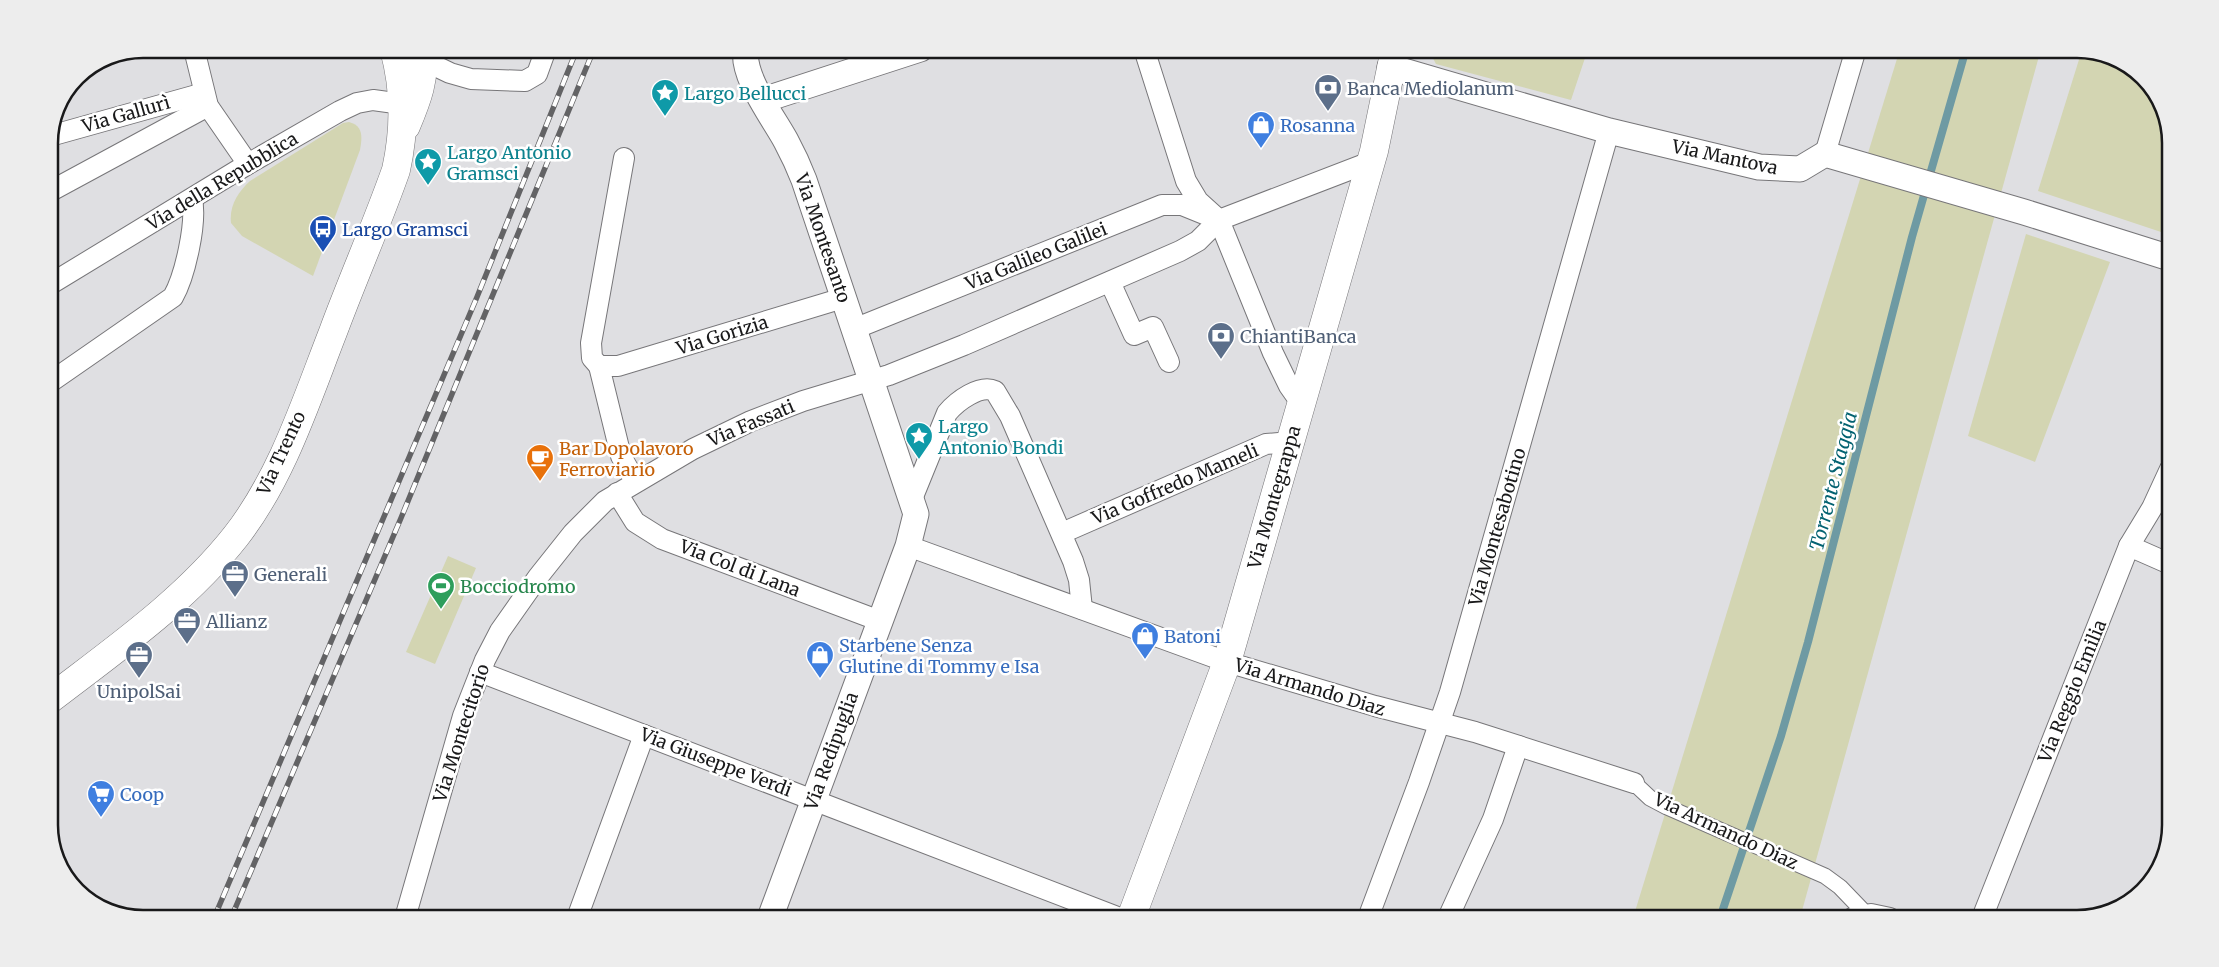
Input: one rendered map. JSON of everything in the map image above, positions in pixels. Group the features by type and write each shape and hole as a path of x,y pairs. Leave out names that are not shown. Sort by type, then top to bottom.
{"main road":[{"path":"395,58 404,132"},
{"path":"404,132 419,96 423,58"},
{"name":"Via Montegrappa","path":"1134,910 1227,662 1370,162 1384,107 1391,58"},
{"name":"Via Trento","path":"58,693 189,587 218,558 248,520 276,469 306,399 392,180 404,132"}],"street":[{"path":"196,58 206,99 248,164"},
{"path":"430,58 464,78 525,80 537,74 543,58"},
{"name":"Via Montesanto","path":"746,58 746,67 804,180 912,499"},
{"path":"763,100 892,58"},
{"path":"1147,58 1186,181 1198,201 1219,220 1273,353 1285,378 1301,403"},
{"name":"Via Mantova","path":"1400,58 1608,131 1772,169 1800,169 1825,154"},
{"path":"1853,58 1825,154 2161,255"},
{"path":"58,187 206,99"},
{"name":"Via Gallurì","path":"58,134 206,99"},
{"name":"Via della Repubblica","path":"58,280 248,164 357,103 382,99 402,104"},
{"name":"Via Montesabotino","path":"1371,910 1440,724 1608,131"},
{"path":"624,158 590,348 592,358 600,366 621,456 635,481"},
{"path":"872,380 964,345 1190,246 1219,220 1370,162"},
{"path":"58,376 172,297 178,285 192,234 194,217 192,199"},
{"name":"Via Galileo Galilei","path":"854,329 1162,205 1182,206 1219,220"},
{"path":"1110,282 1134,335 1152,326 1169,362"},
{"name":"Via Gorizia","path":"600,366 618,366 843,298"},
{"name":"Via Fassati","path":"635,481 710,440 768,414 872,380"},
{"path":"912,499 947,413 956,402 981,391 995,391 1002,401 1062,533 1076,570 1082,609"},
{"name":"Via Goffredo Mameli","path":"1062,533 1266,444 1290,442"},
{"name":"Via Montecitorio","path":"407,910 463,716 480,672 500,632 538,577 588,517 635,481"},
{"name":"Via Reggio Emilia","path":"1985,910 2130,546 2162,487"},
{"name":"Via Col di Lana","path":"617,493 635,522 662,539 880,620"},
{"name":"Via Redipuglia","path":"773,910 908,546 916,519 912,499"},
{"name":"Via Armando Diaz","path":"908,546 1227,662 1518,746 1634,783 1650,798 1667,807 1817,872 1840,887 1855,910"},
{"path":"2130,546 2162,560"},
{"name":"Via Giuseppe Verdi","path":"480,672 1099,910"},
{"path":"580,910 644,735"},
{"path":"1452,910 1493,818 1518,746"}],"green space":[{"path":"1433,58 1585,58 1571,100 1436,64"},
{"path":"1897,58 2039,58 1802,910 1635,910"},
{"path":"2079,58 2093,59 2109,64 2128,75 2147,95 2153,105 2160,126 2161,232 2038,191"},
{"path":"349,122 360,129 360,150 313,276 242,236 231,223 231,211 238,195 250,181 343,123"},
{"path":"2026,234 2110,262 2035,462 1968,436"},
{"name":"Bocciodromo","path":"448,556 476,568 435,664 406,652"}],"waterway":[{"name":"Torrente Staggia","path":"1723,910 1781,736 1808,642 1912,237 1963,58"}],"railway":[{"path":"217,910 477,297 573,58"},
{"path":"234,910 401,518 590,58"}],"place":[{"name":"Banca Mediolanum","path":"1328,112"},
{"name":"Largo Bellucci","path":"665,117"},
{"name":"Rosanna","path":"1261,149"},
{"name":"Largo Antonio Gramsci","path":"428,186"},
{"name":"Largo Gramsci","path":"323,253"},
{"name":"ChiantiBanca","path":"1221,360"},
{"name":"Largo Antonio Bondi","path":"919,460"},
{"name":"Bar Dopolavoro Ferroviario","path":"540,482"},
{"name":"Generali","path":"235,598"},
{"name":"Bocciodromo","path":"441,610"},
{"name":"Allianz","path":"187,645"},
{"name":"Batoni","path":"1145,660"},
{"name":"UnipolSai","path":"139,679"},
{"name":"Starbene Senza Glutine di Tommy e Isa","path":"820,679"},
{"name":"Coop","path":"101,818"}]}
